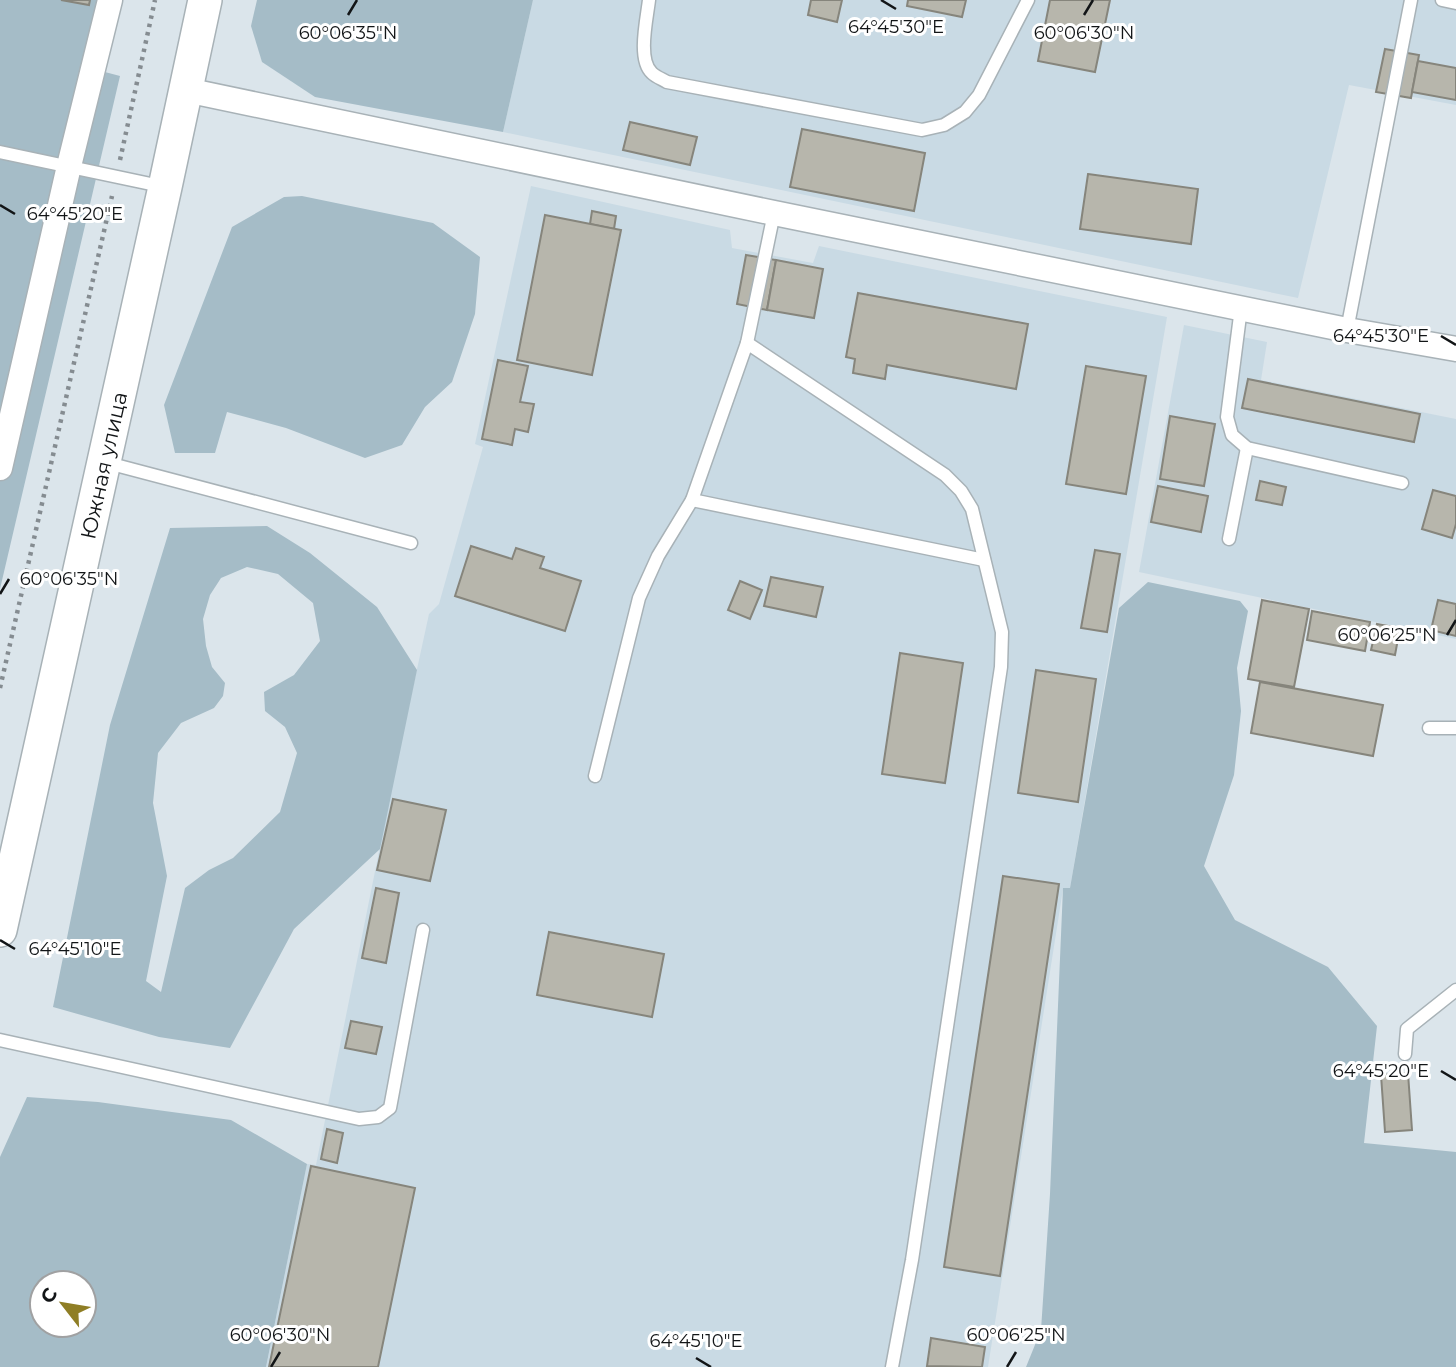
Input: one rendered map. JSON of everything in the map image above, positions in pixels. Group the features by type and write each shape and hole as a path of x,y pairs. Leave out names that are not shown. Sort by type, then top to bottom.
{"main road":[{"name":"Южная улица","path":"0,930 205,0"}],"street":[{"path":"0,468 110,0"},
{"path":"186,90 1347,330 1456,349"}],"lane":[{"path":"649,0 644,60 650,72 667,82 922,130 944,125 965,112 979,95 1028,0"},
{"path":"1347,330 1411,0"},
{"path":"1442,0 1456,3"},
{"path":"0,152 165,187"},
{"path":"595,776 639,598 658,556 692,500 747,343 774,213"},
{"path":"1241,308 1227,417 1231,435 1247,448 1402,483"},
{"path":"747,343 944,475 961,491 972,509 1002,632 1001,667 912,1260 892,1367"},
{"path":"1230,539 1247,448"},
{"path":"103,462 411,543"},
{"path":"692,500 985,560"},
{"path":"1429,728 1456,728"},
{"path":"0,1040 359,1119 378,1117 390,1108 423,930"},
{"path":"1405,1054 1407,1029 1456,990"}],"path":[{"path":"0,688 155,0"}],"shaded area":[{"path":"0,0 101,0 86,67 120,76 0,589"},
{"path":"257,0 533,0 503,132 315,97 262,62 251,26"},
{"path":"533,0 1456,0 1456,105 1349,85 1298,298 503,132"},
{"path":"531,186 730,230 732,248 813,263 819,246 1167,317 1070,888 1063,889 988,1367 266,1367 307,1164 316,1165 429,614 439,604 483,447 475,444"},
{"path":"302,196 433,223 480,257 475,314 452,382 425,407 402,445 365,458 286,428 227,412 215,453 175,453 164,405 232,227 284,197"},
{"path":"1184,325 1267,342 1261,380 1456,419 1456,639 1139,572"},
{"path":"267,526 310,553 377,607 417,670 380,849 294,929 230,1048 159,1037 53,1007 110,725 170,528","holes":["247,567 278,574 313,603 320,641 294,675 264,692 265,711 285,727 297,753 280,812 233,858 209,870 185,888 161,992 146,981 167,876 153,803 158,753 181,723 214,708 223,696 225,683 212,667 203,619 210,595 221,578"]},
{"path":"1148,582 1240,601 1248,611 1237,668 1241,711 1234,775 1204,866 1235,920 1328,967 1377,1026 1364,1143 1456,1152 1456,1367 1026,1367 1041,1330 1050,1194 1063,888 1070,888 1119,608"},
{"path":"27,1097 98,1102 231,1120 307,1164 266,1367 0,1367 0,1157"}],"building":[{"path":"61,0 90,0 89,5"},
{"path":"811,0 842,0 837,22 808,15"},
{"path":"908,0 966,0 962,17 907,6"},
{"path":"1050,0 1110,0 1095,72 1038,61"},
{"path":"1385,49 1419,55 1411,98 1376,92"},
{"path":"1418,61 1456,68 1456,100 1412,92"},
{"path":"630,122 697,137 690,165 623,150"},
{"path":"802,129 925,153 914,211 790,187"},
{"path":"1088,174 1198,189 1191,244 1080,229"},
{"path":"592,211 616,216 614,229 590,224"},
{"path":"545,215 621,230 592,375 517,360"},
{"path":"746,255 776,260 767,310 737,304"},
{"path":"776,260 823,269 814,318 767,310"},
{"path":"858,293 1028,324 1016,389 887,365 885,379 853,373 855,359 846,357"},
{"path":"498,360 528,366 520,402 534,404 528,432 515,429 512,445 482,439"},
{"path":"1086,366 1146,376 1126,494 1066,484"},
{"path":"1248,379 1420,414 1414,442 1242,408"},
{"path":"1170,416 1215,424 1204,486 1160,479"},
{"path":"1260,481 1286,487 1282,505 1256,500"},
{"path":"1158,486 1208,496 1201,532 1151,522"},
{"path":"1433,490 1456,496 1456,524 1452,538 1422,529"},
{"path":"471,546 512,559 516,548 544,557 540,568 581,581 565,631 455,596"},
{"path":"1095,550 1120,554 1107,632 1081,628"},
{"path":"771,577 823,587 816,617 764,606"},
{"path":"740,581 762,590 750,619 728,610"},
{"path":"1262,600 1309,609 1294,687 1248,679"},
{"path":"1438,600 1456,604 1456,636 1431,630"},
{"path":"1312,611 1370,622 1365,651 1307,640"},
{"path":"1377,624 1400,628 1395,655 1371,650"},
{"path":"900,653 963,663 945,783 882,774"},
{"path":"1036,670 1096,679 1078,802 1018,793"},
{"path":"1260,682 1383,705 1373,756 1251,733"},
{"path":"393,799 446,810 430,881 377,870"},
{"path":"1003,876 1059,884 1000,1276 944,1267"},
{"path":"376,888 399,893 386,963 362,958"},
{"path":"549,932 664,954 652,1017 537,995"},
{"path":"351,1021 382,1027 376,1054 345,1048"},
{"path":"1408,1073 1412,1130 1385,1132 1381,1075"},
{"path":"327,1129 343,1133 337,1163 321,1159"},
{"path":"311,1166 415,1188 378,1367 269,1367"},
{"path":"931,1338 985,1347 982,1367 927,1366"}]}
